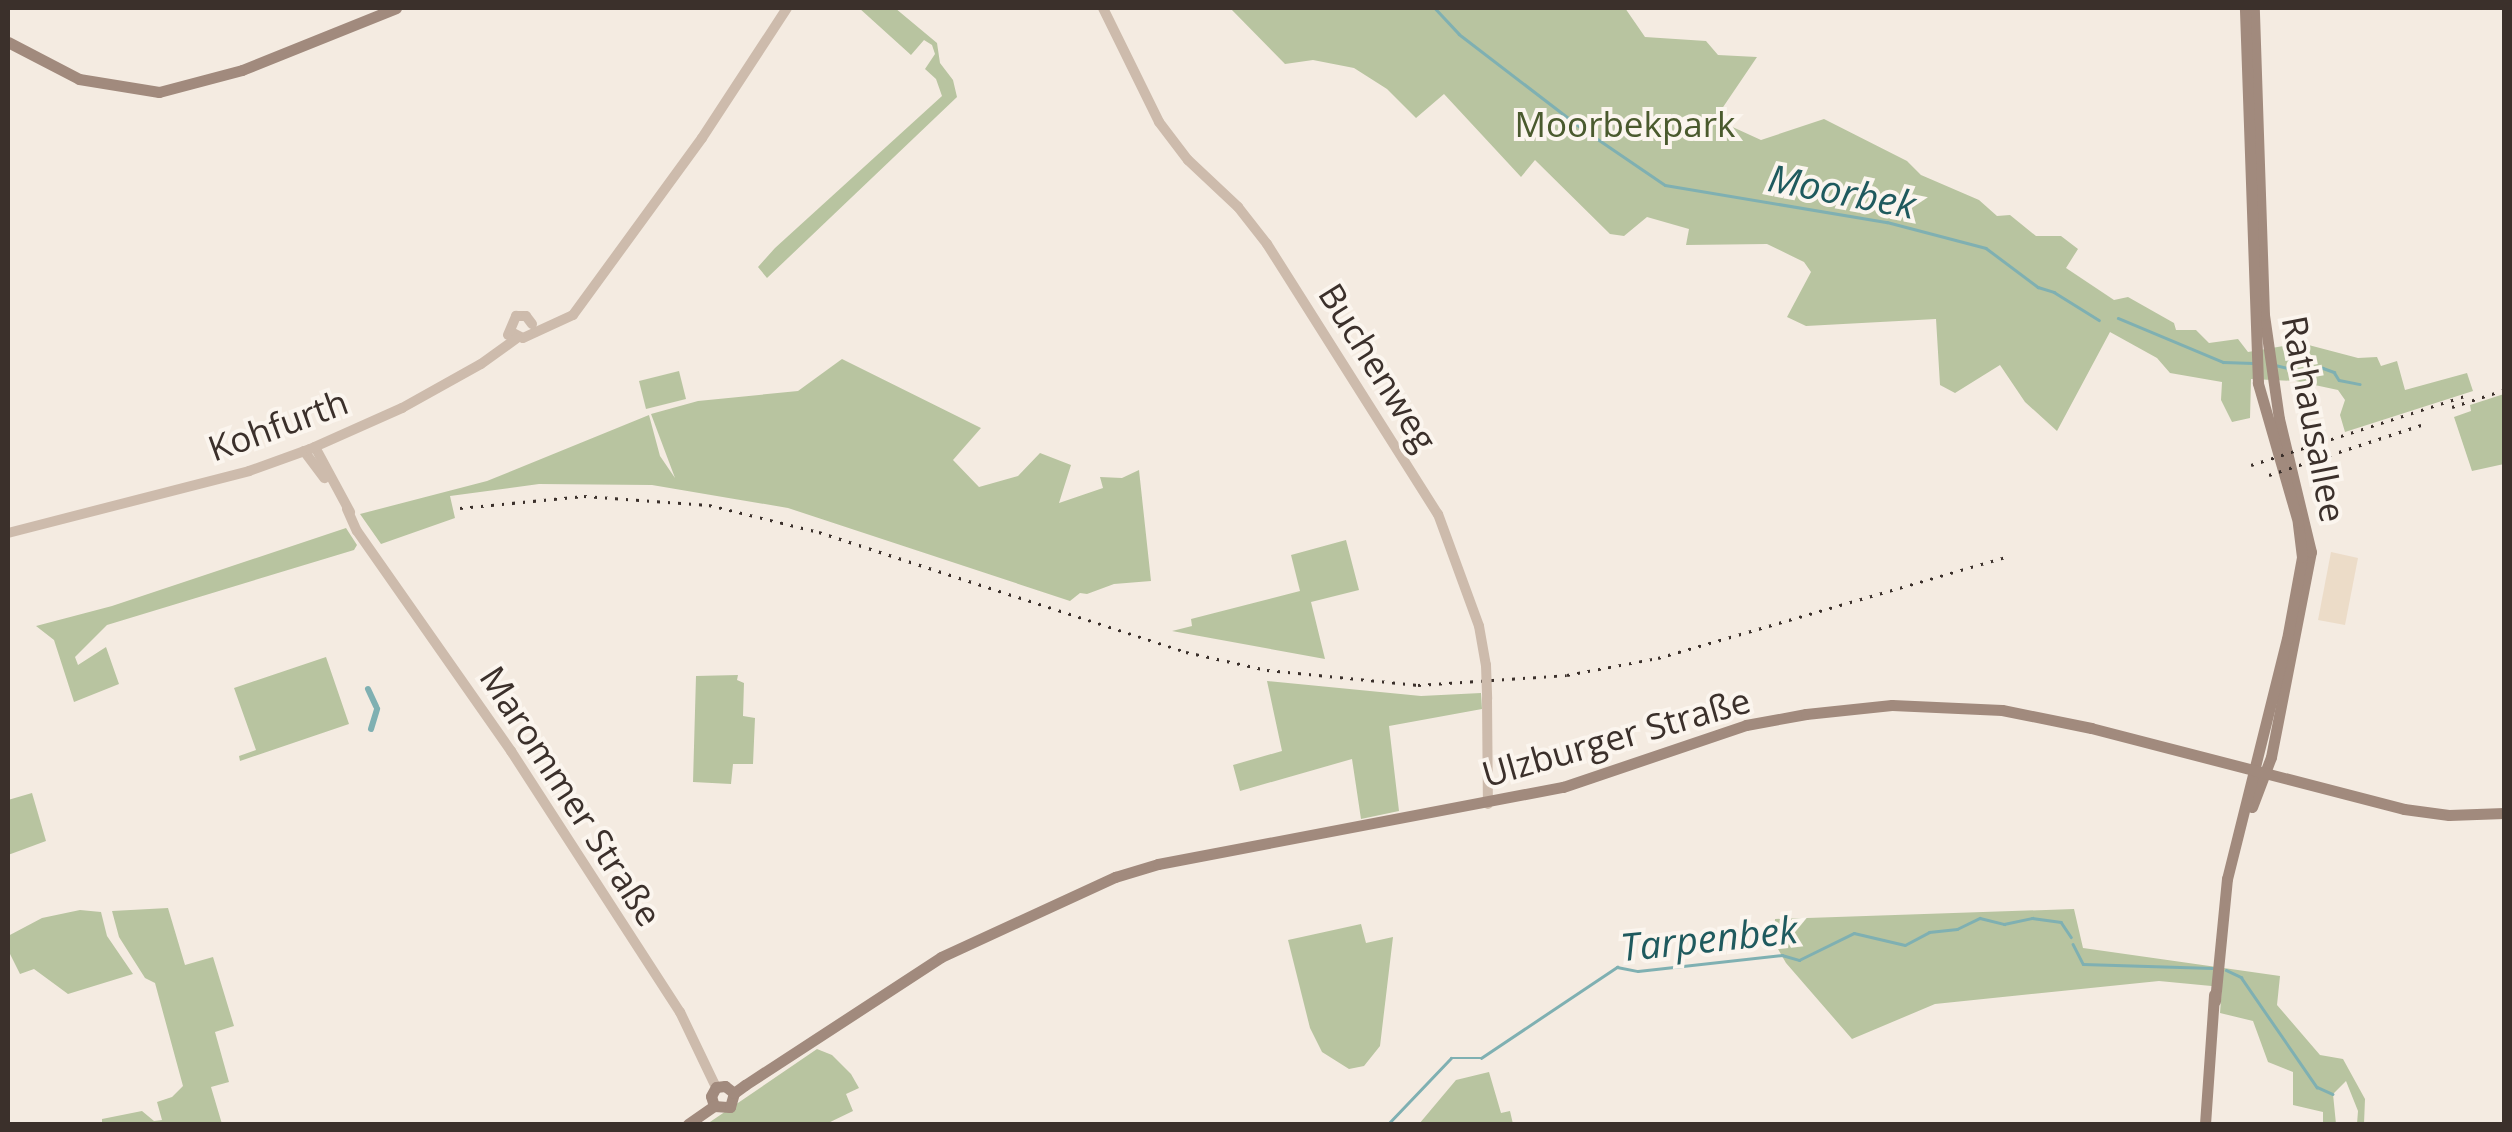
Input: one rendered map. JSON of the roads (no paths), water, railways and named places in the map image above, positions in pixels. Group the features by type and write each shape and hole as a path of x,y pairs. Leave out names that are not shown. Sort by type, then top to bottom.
{"main road":[{"path":"8,42 79,79 159,92 242,70 396,8"},
{"name":"Rathausallee","path":"2206,1124 2227,879 2296,644 2311,557 2306,517 2265,382 2244,8"},
{"name":"Rathausallee","path":"2254,8 2262,349"},
{"name":"Ulzburger Straße","path":"688,1124 714,1106 728,1108 734,1093 941,956 1115,877 1158,864 1488,804 1580,782 1754,724 1892,704 2020,713 2418,812 2504,812"},
{"path":"714,1106 711,1096 716,1087 725,1086 734,1093"}],"street":[{"path":"532,327 526,316 516,316 510,323 514,335 532,327 560,323 576,306 703,136 788,8"},
{"name":"Buchenweg","path":"1104,8 1160,122 1188,160 1238,207 1267,244 1438,514 1479,626 1486,666 1488,804"},
{"name":"Kohfurth","path":"8,532 248,471 309,449 402,408 481,364 514,335"},
{"name":"Marommer Straße","path":"309,449 368,542 512,750 680,1012 716,1087"}],"waterway":[{"name":"Moorbek","path":"1435,8 1459,34 1583,129 1665,185 1887,222 1986,248 2038,287 2054,292 2099,320"},
{"name":"Moorbek","path":"2118,318 2223,362 2253,363"},
{"name":"Moorbek","path":"2275,365 2305,372 2323,368 2334,372 2339,380 2360,384"},
{"path":"368,689 376,706"},
{"path":"371,729 377,709"},
{"name":"Tarpenbek","path":"1388,1124 1451,1058 1481,1058 1617,967 1638,971 1782,955 1799,960 1854,933 1905,945 1929,932 1957,929 1980,918 2004,924 2032,918 2061,922 2071,937"},
{"name":"Tarpenbek","path":"2073,944 2083,964 2212,968"},
{"name":"Tarpenbek","path":"2226,970 2241,977 2317,1087 2333,1094"}],"railway":[{"path":"2452,407 2504,390"},
{"path":"2251,465 2464,396"},
{"path":"2269,475 2421,425"},
{"path":"460,508 584,496 709,505 819,532 1186,652 1267,670 1418,685 1567,675 1658,658 2010,556"}],"park label":[{"name":"Moorbekpark","path":"1625,124"}]}
